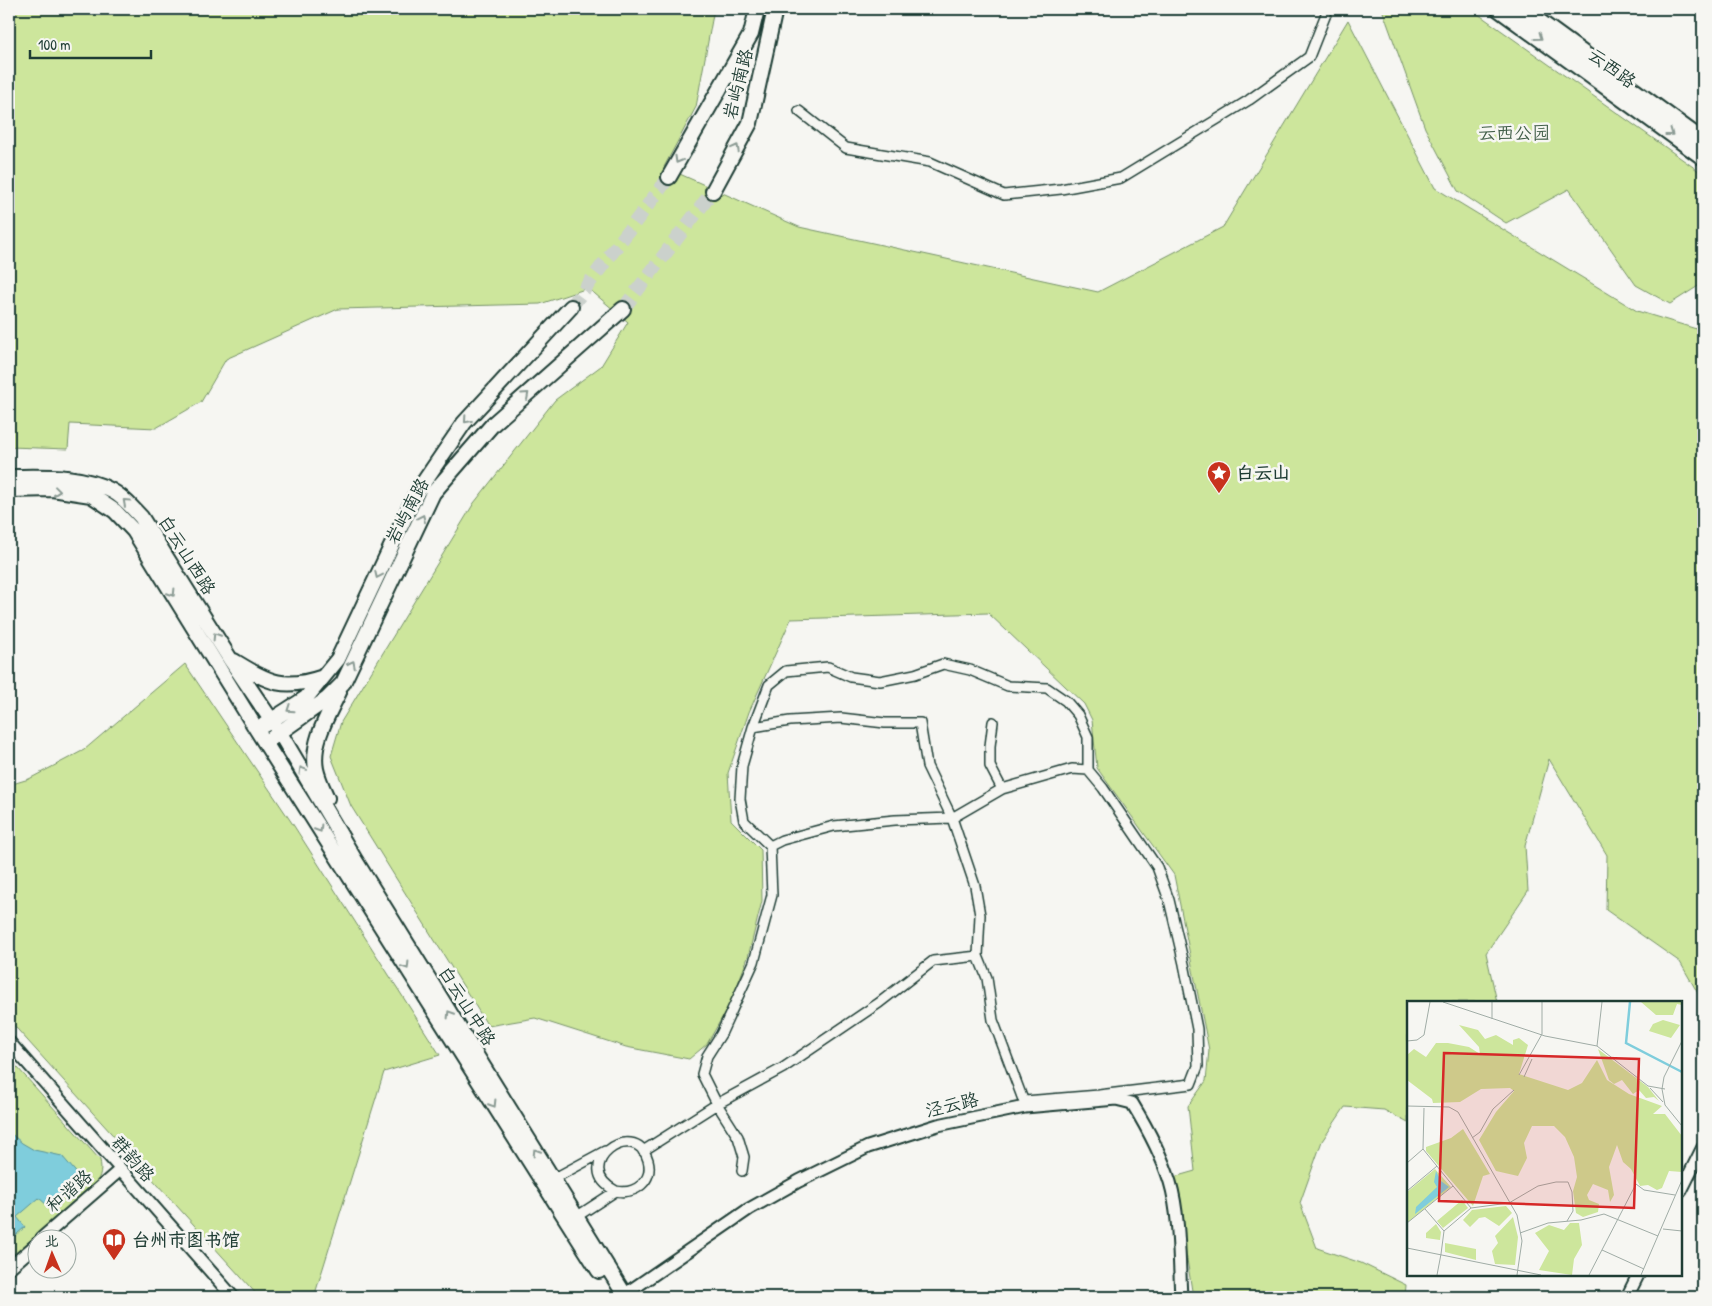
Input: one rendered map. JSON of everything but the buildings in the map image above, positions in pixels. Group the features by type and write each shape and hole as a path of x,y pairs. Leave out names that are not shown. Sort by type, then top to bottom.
{"main road":[{"name":"岩屿南路","path":"669,177 751,34 757,9"},
{"name":"岩屿南路","path":"713,191 750,123 775,9"},
{"name":"云西路","path":"1499,9 1703,158"},
{"name":"云西路","path":"1522,9 1703,141"},
{"name":"岩屿南路","path":"257,730 306,698 338,659 417,492 433,466 464,423 571,307"},
{"name":"岩屿南路","path":"265,743 327,699 342,684 433,493 493,424 623,309"},
{"name":"白云山西路","path":"9,477 56,477 85,482 112,491 126,501 145,524 230,659 280,733"},
{"name":"白云山西路","path":"9,490 52,489 91,495 115,511 134,531 265,743"},
{"path":"230,659 263,678 276,683 290,685 307,683 324,677"},
{"path":"342,684 320,734 315,755 316,769 320,783 355,860"},
{"name":"白云山中路","path":"280,733 355,860 576,1217 622,1297"},
{"name":"白云山中路","path":"265,743 622,1297"}],"street":[{"path":"799,111 846,148 930,162 1004,195 1061,189 1121,178 1249,100 1309,57 1328,9"},
{"path":"742,1171 744,1157 738,1137 717,1104 702,1074 707,1056 721,1034 754,962 772,895 770,846 744,821 740,799 742,766 752,727 769,684 786,671 828,666 851,677 880,681 915,674 943,664 970,670 1008,686 1047,688 1066,701 1078,715 1088,736 1088,770 1103,788 1157,867 1160,875 1169,900 1184,964 1197,1030 1198,1066 1191,1084 1025,1104 993,1020 987,978 978,956 980,915 975,886 952,818 927,766 920,723 885,723 841,718 790,720 752,727"},
{"path":"993,722 990,766 1002,789"},
{"path":"770,846 782,840 834,826 895,820 952,818 1002,789 1072,769 1088,770"},
{"path":"643,1151 717,1104 791,1062 879,1003 932,961 978,956"},
{"name":"群韵路","path":"9,1042 232,1297"},
{"name":"泾云路","path":"622,1297 749,1210 799,1181 868,1147 938,1125 1025,1104 1116,1098 1132,1102 1147,1129 1170,1182 1175,1212 1181,1297"},
{"path":"553,1180 612,1146 628,1143 643,1151 647,1158 648,1174 640,1187 624,1193 616,1192 603,1182 599,1166 601,1158 606,1151"},
{"path":"1682,1189 1703,1147"},
{"name":"和谐路","path":"53,1228 120,1170"},
{"path":"576,1217 616,1192"},
{"path":"9,1268 28,1252"},
{"path":"1627,1297 1638,1276"}],"green space":[{"path":"9,9 316,9 320,13 319,9 714,9 696,107 664,167 799,227 1098,292 1223,227 1348,20 1435,188 1637,311 1703,331 1703,1002 1680,962 1606,910 1607,855 1549,759 1525,846 1528,891 1486,953 1497,1001 1407,1001 1407,1122 1384,1110 1345,1107 1322,1141 1300,1203 1317,1248 1361,1263 1406,1285 1405,1297 1193,1297 1174,1177 1195,1171 1188,1106 1206,1081 1209,1050 1174,875 1097,768 1092,720 1084,704 988,613 791,619 749,712 728,773 731,820 761,850 762,901 748,957 731,1002 707,1044 689,1059 626,1047 535,1018 488,1026 351,806 331,756 341,722 474,503 555,400 601,366 628,322 588,288 540,304 338,309 226,359 201,402 156,428 70,424 68,449 9,447"},
{"name":"云西公园","path":"1382,9 1471,9 1703,174 1703,283 1670,304 1636,285 1569,189 1506,223 1458,191 1425,128"},
{"path":"185,664 294,826 440,1055 384,1072 314,1297 259,1297 9,1020 9,785 29,779 84,750"},
{"path":"9,1058 100,1160 101,1167 100,1176 95,1184 45,1228 28,1228 28,1242 9,1259"}],"water":[{"path":"9,1132 34,1150 62,1156 80,1177 48,1206 39,1198 17,1217 25,1227 9,1241"}],"tunnel":[{"path":"571,307 669,177"},
{"path":"623,309 713,191"}],"place":[{"name":"白云山","path":"1219,494"},
{"name":"台州市图书馆","path":"114,1261"}]}
